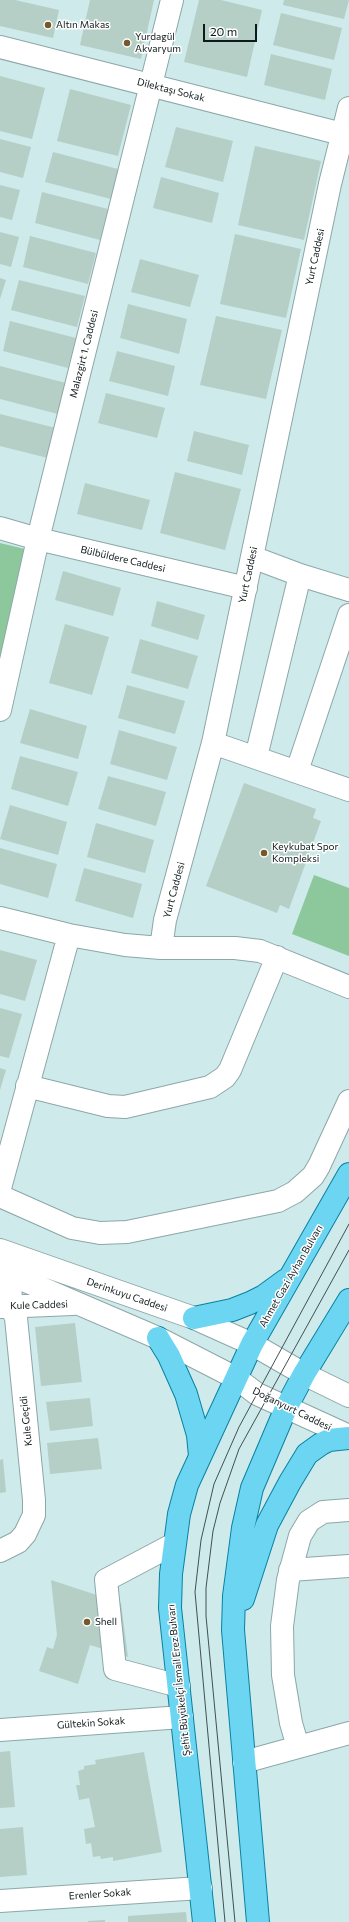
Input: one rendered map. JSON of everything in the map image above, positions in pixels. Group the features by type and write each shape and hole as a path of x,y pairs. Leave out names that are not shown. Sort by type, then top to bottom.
{"main road":[{"name":"Ahmet Gazi Ayhan Bulvarı","path":"236,1378 252,1344 349,1174"},
{"path":"194,1318 226,1312 250,1303 264,1296 290,1277"},
{"path":"258,1922 233,1630 238,1562 243,1528 252,1488 286,1408 304,1374 349,1300"},
{"path":"158,1338 169,1356 186,1394 198,1435 200,1456"},
{"name":"Şehit Büyükelçi İsmail Erez Bulvarı","path":"204,1922 170,1608 174,1544 187,1485 236,1378"},
{"path":"233,1630 267,1525 290,1482 307,1454 329,1440 349,1437"}],"street":[{"name":"Malazgirt 1. Caddesi","path":"0,710 38,539 152,86 172,0"},
{"name":"Dilektaşı Sokak","path":"0,47 342,134"},
{"name":"Yurt Caddesi","path":"161,948 165,920 213,743 252,557 340,185 342,134 349,108"},
{"name":"Bülbüldere Caddesi","path":"0,528 38,539 246,588"},
{"path":"252,557 300,575 349,590"},
{"path":"256,757 300,575"},
{"path":"297,771 349,615"},
{"path":"213,743 349,790"},
{"path":"0,918 69,935 125,945 161,948 248,948 277,957 349,987"},
{"path":"0,1188 69,935"},
{"path":"27,1086 108,1106 120,1107 134,1106 210,1087 225,1077 230,1070 277,957"},
{"path":"0,1196 72,1228 100,1234 127,1232 278,1201 295,1192 313,1176 349,1101"},
{"name":"Derinkuyu Caddesi","path":"0,1250 194,1318 252,1344"},
{"path":"0,1254 5,1272 158,1338 236,1378"},
{"name":"Kule Geçidi","path":"0,1551 18,1542 25,1534 34,1515 34,1500 16,1318 6,1307 5,1272"},
{"name":"Kule Caddesi","path":"6,1307 78,1304"},
{"path":"252,1344 304,1374 349,1396"},
{"name":"Doğanyurt Caddesi","path":"236,1378 257,1394 349,1437"},
{"path":"298,1747 286,1699 281,1650 284,1603 290,1570 300,1536 309,1521 323,1512 349,1510"},
{"path":"174,1544 106,1580 115,1669 179,1686"},
{"path":"290,1570 349,1566"},
{"name":"Gültekin Sokak","path":"0,1730 182,1717"},
{"path":"244,1762 349,1733"},
{"name":"Erenler Sokak","path":"0,1901 201,1888"}],"green space":[{"path":"0,543 29,550 0,668"},
{"path":"314,875 349,888 349,956 292,934"}],"building":[{"path":"0,0 15,0 59,10 53,38 0,26"},
{"path":"90,0 154,0 141,59 80,45"},
{"path":"199,0 221,0 262,10 247,77 184,62"},
{"path":"284,0 349,0 344,19 283,5"},
{"path":"281,13 342,28 334,60 273,45"},
{"path":"271,54 332,69 325,100 264,85"},
{"path":"0,76 45,88 32,139 0,131"},
{"path":"70,89 131,105 118,156 57,141"},
{"path":"176,127 233,141 223,182 165,167"},
{"path":"0,139 31,147 23,178 0,172"},
{"path":"255,146 321,161 304,240 238,225"},
{"path":"53,152 118,169 111,199 45,182"},
{"path":"161,177 219,193 212,223 153,208"},
{"path":"0,185 20,190 12,220 0,217"},
{"path":"42,192 108,209 100,240 35,223"},
{"path":"0,232 19,237 11,267 0,264"},
{"path":"235,234 301,249 286,318 220,304"},
{"path":"30,236 96,253 88,284 23,267"},
{"path":"140,259 199,275 190,307 131,292"},
{"path":"0,278 6,280 0,299"},
{"path":"19,280 85,296 77,327 11,310"},
{"path":"128,304 187,319 179,354 120,338"},
{"path":"216,316 282,330 266,399 200,385"},
{"path":"10,321 76,338 68,368 3,351"},
{"path":"117,351 175,366 168,396 109,381"},
{"path":"0,366 66,383 58,414 0,399"},
{"path":"106,393 165,408 157,438 98,423"},
{"path":"0,414 56,428 48,458 0,446"},
{"path":"194,431 249,445 242,475 187,461"},
{"path":"175,472 241,489 225,550 160,533"},
{"path":"85,483 150,500 142,530 77,514"},
{"path":"63,571 121,588 113,616 55,600"},
{"path":"157,601 205,615 198,640 151,626"},
{"path":"65,624 109,637 92,695 49,683"},
{"path":"140,639 198,656 188,689 131,673"},
{"path":"127,685 185,701 175,734 118,718"},
{"path":"30,709 87,726 78,759 20,743"},
{"path":"119,730 177,747 167,780 110,764"},
{"path":"20,756 78,772 68,806 11,789"},
{"path":"108,776 166,792 156,826 98,809"},
{"name":"Keykubat Spor Kompleksi","path":"244,783 316,809 313,818 321,821 289,909 280,905 277,913 206,886"},
{"path":"10,805 67,822 58,855 0,839"},
{"path":"96,823 154,840 145,873 87,857"},
{"path":"0,848 57,864 48,898 0,884"},
{"path":"84,868 142,884 133,918 75,901"},
{"path":"0,950 37,960 25,1001 0,994"},
{"path":"0,1008 22,1014 9,1058 0,1056"},
{"path":"0,1068 6,1070 0,1090"},
{"path":"75,1323 82,1382 41,1386 35,1327"},
{"path":"90,1398 93,1426 50,1431 46,1402"},
{"path":"98,1438 102,1469 50,1474 47,1443"},
{"path":"3,1459 6,1492 0,1493 0,1460"},
{"path":"51,1580 121,1603 128,1657 90,1645 78,1684 39,1671 47,1647 53,1649 57,1635"},
{"path":"10,1751 15,1807 0,1808 0,1752"},
{"path":"144,1752 162,1852 113,1861 113,1857 101,1859 100,1856 93,1857 91,1843 86,1844 84,1829 95,1827 89,1798 79,1800 76,1785 80,1785 78,1771 84,1769 84,1766 96,1764 95,1760"},
{"path":"23,1827 27,1875 0,1877 0,1829"},
{"path":"186,1912 187,1922 128,1922 128,1916"},
{"path":"105,1920 105,1922 88,1922 88,1921"}],"tram line":[{"path":"225,1922 195,1592 201,1540 214,1484 239,1427 349,1224"},
{"path":"235,1922 206,1616 206,1588 213,1531 220,1503 239,1449 349,1250"}],"place":[{"name":"Altın Makas","path":"48,25"},
{"name":"Yurdagül Akvaryum","path":"127,43"},
{"name":"Keykubat Spor Kompleksi","path":"264,853"},
{"name":"Shell","path":"87,1622"}]}
